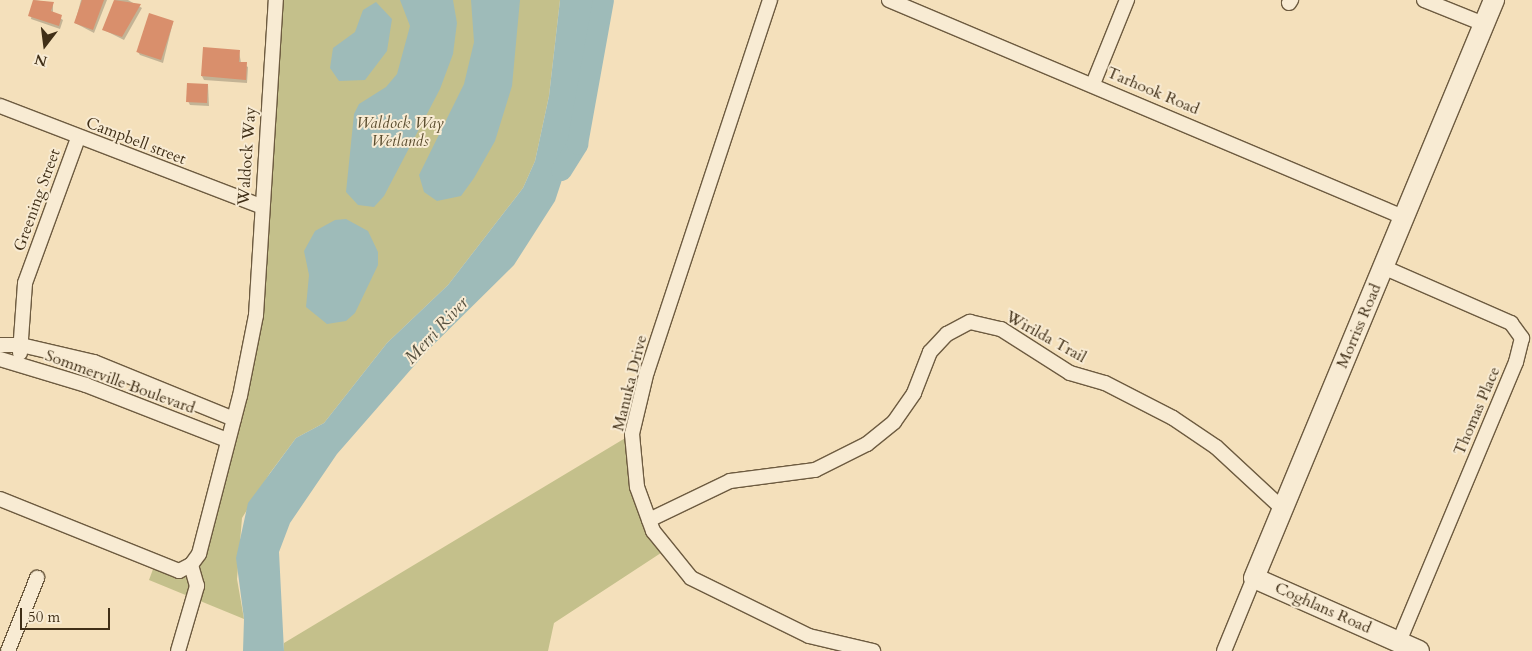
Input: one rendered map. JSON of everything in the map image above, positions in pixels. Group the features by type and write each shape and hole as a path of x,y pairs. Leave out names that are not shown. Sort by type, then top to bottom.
{"street":[{"name":"Waldock Way","path":"191,565 199,554 227,440 234,420 256,315 261,206 276,0"},
{"name":"Manuka Drive","path":"770,0 647,371 632,434 637,487 649,520 691,578 809,636 873,651"},
{"name":"Tarhook Road","path":"888,0 1093,84 1404,217"},
{"path":"1093,84 1127,0"},
{"path":"1424,0 1484,24"},
{"name":"Morriss Road","path":"1224,651 1494,0"},
{"name":"Campbell street","path":"0,106 78,138 261,206"},
{"name":"Greening Street","path":"18,364 25,283 78,138"},
{"name":"Thomas Place","path":"1383,267 1511,323 1522,338 1516,362 1399,642"},
{"name":"Wirilda Trail","path":"649,520 730,481 815,470 867,444 894,422 909,400 930,352 948,334 970,322 1001,329 1070,373 1105,383 1173,418 1216,447 1282,509"},
{"name":"Sommerville Boulevard","path":"0,345 21,345 94,362 234,420"},
{"name":"Sommerville Boulevard","path":"0,359 86,385 227,440"},
{"path":"0,499 180,571 191,565 197,586 178,651"},
{"path":"8,651 36,578"},
{"name":"Coghlans Road","path":"1254,578 1420,651"}],"green space":[{"name":"Waldock Way Wetlands","path":"276,0 560,0 549,96 535,161 523,188 448,285 387,343 324,423 296,438 270,473 242,518 237,579 244,619 149,580 156,561 191,565 256,315"},
{"path":"632,434 637,487 667,549 554,623 548,651 284,651 284,643"}],"water":[{"path":"400,0 453,0 457,23 453,54 440,89 384,196 374,207 358,205 346,192 354,114 359,104 386,87 397,74 410,26"},
{"path":"471,0 520,0 512,86 495,141 474,178 461,196 437,201 424,192 419,175 464,84 474,42"},
{"path":"560,0 605,0 585,110 555,201 514,265 427,351 337,454 290,523 279,552 284,651 243,651 244,619 236,558 248,503 296,438 324,423 387,343 448,285 523,188 535,161 549,96"},
{"path":"376,2 392,19 387,51 365,80 339,81 330,68 333,48 355,32 363,10"},
{"path":"346,219 368,231 378,252 378,265 355,313 346,321 327,324 306,307 309,275 304,251 315,231 335,220"}],"building":[{"path":"33,0 54,2 51,11 62,15 59,26 28,16"},
{"path":"82,0 104,0 93,30 74,23"},
{"path":"114,0 141,4 122,37 102,30"},
{"path":"149,13 174,21 161,60 136,52"},
{"path":"203,47 240,50 239,62 247,62 246,80 201,76"},
{"path":"187,83 208,84 207,103 186,102"}],"waterway":[{"name":"Merri River","path":"561,170 577,144 603,0"}]}
